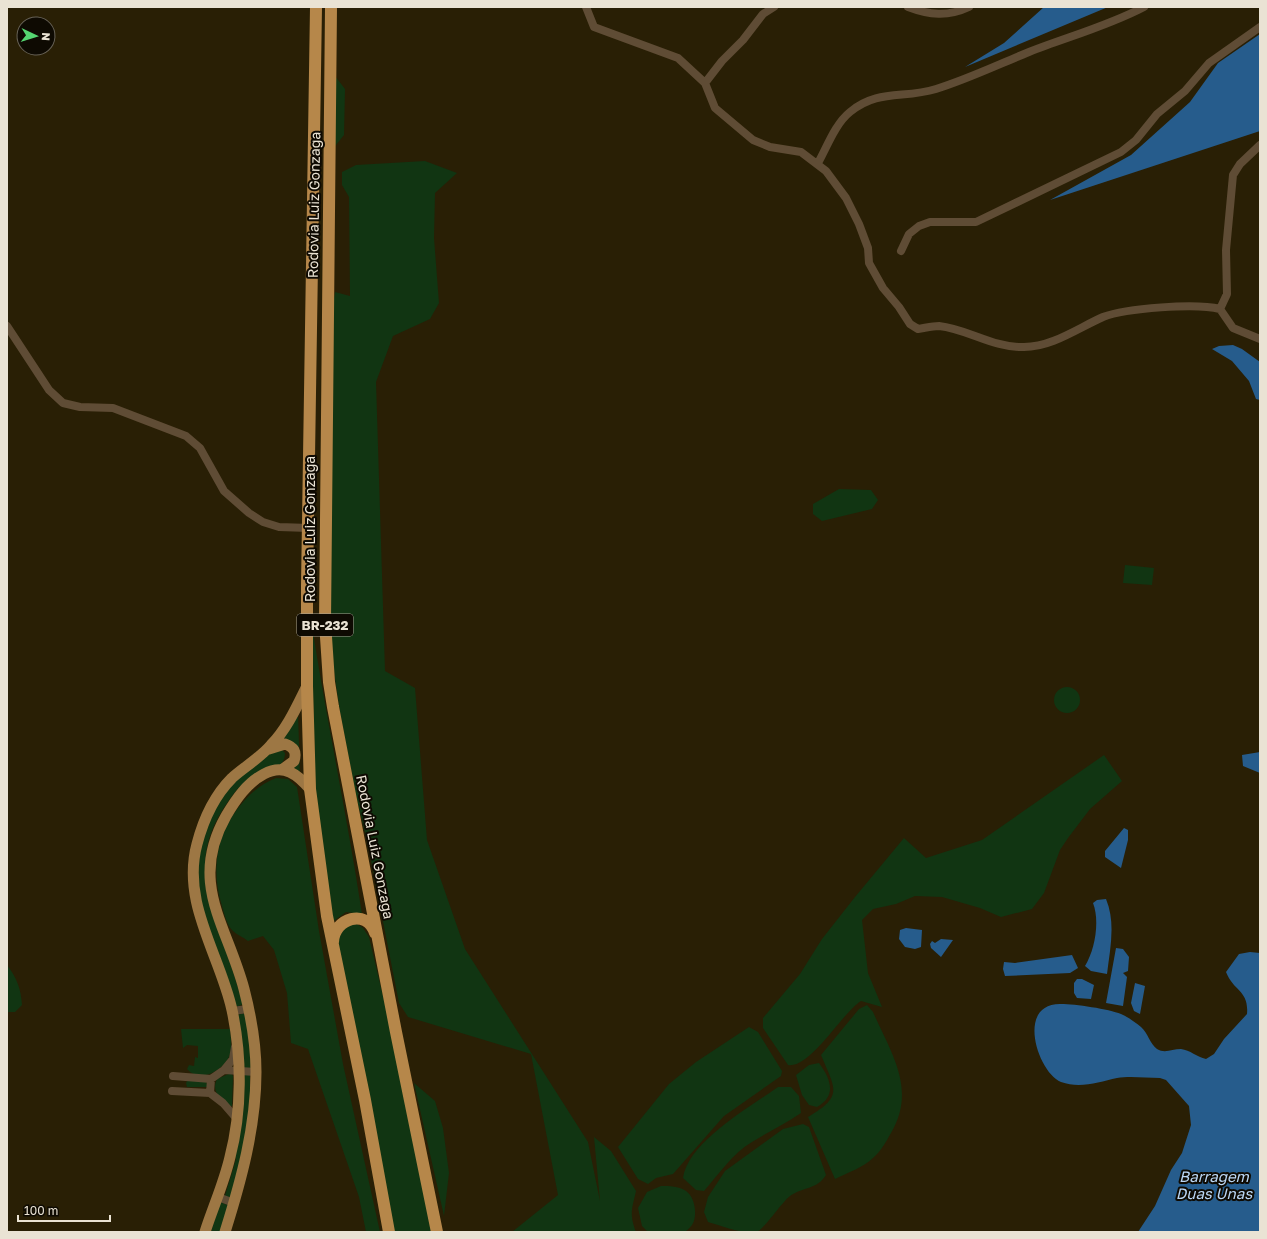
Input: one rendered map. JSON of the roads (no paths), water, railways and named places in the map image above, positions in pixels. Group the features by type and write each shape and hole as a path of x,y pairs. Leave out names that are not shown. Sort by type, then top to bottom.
{"highway":[{"name":"Rodovia Luiz Gonzaga","path":"316,7 307,686 310,789 323,892 333,953 364,1100 389,1232"},
{"name":"Rodovia Luiz Gonzaga","path":"331,7 324,622 326,656 330,688 379,946 437,1232"},
{"path":"333,953 335,932 339,926 351,919 365,920 371,924 379,946"}],"main road":[{"path":"205,1232 218,1197 230,1156 236,1118 239,1072 232,1010 225,985 200,920 194,895 193,869 196,846 204,821 216,798 231,779 267,750 285,727 307,686"},
{"path":"225,1232 246,1160 252,1120 256,1072 254,1040 248,1009 232,951 215,909 210,877 212,859 221,825 234,802 250,784 268,772 283,769 294,761 295,753 293,749 285,744 267,750"},
{"path":"283,769 301,778 310,789"}],"street":[{"path":"586,7 594,27 678,58 705,84 715,108 753,140 770,147 801,152 818,163 833,179 859,224 868,248 869,263 883,288 907,320 918,329 937,326 946,327 988,342 1025,348 1054,340 1121,311 1210,306 1220,309 1233,328 1260,339"},
{"path":"705,84 722,61 743,40 763,14 774,7"},
{"path":"908,7 922,12 937,14 952,13 969,7"},
{"path":"818,163 843,118 866,101 882,96 909,95 969,79 1028,52 1144,7"},
{"path":"900,250 909,234 919,226 930,222 976,222 1121,152 1136,140 1157,114 1185,91 1209,63 1260,26"},
{"path":"1220,309 1227,294 1226,250 1233,175 1240,164 1260,145"},
{"path":"7,326 50,390 63,403 80,407 114,408 186,436 200,448 224,491 249,514 263,522 279,527 309,528"},
{"path":"232,1010 248,1009"},
{"path":"173,1076 211,1078 224,1070 233,1058 236,1043"},
{"path":"224,1070 256,1072"},
{"path":"181,1091 184,1084 182,1076"},
{"path":"210,1093 211,1078"},
{"path":"172,1091 210,1093 223,1103 236,1118"},
{"path":"218,1197 234,1203"}],"water":[{"path":"1044,7 1108,7 965,67 1004,43"},
{"path":"1260,34 1260,131 1050,200 1131,155 1190,102 1218,63"},
{"path":"1233,345 1242,349 1260,362 1260,400 1256,399 1249,381 1232,361 1212,349 1219,346"},
{"path":"1260,752 1260,773 1243,766 1242,755"},
{"path":"1124,828 1128,830 1128,840 1121,868 1105,857 1105,851"},
{"path":"1106,899 1112,927 1107,974 1091,971 1085,966 1094,944 1096,918 1093,903 1097,900"},
{"path":"906,928 922,930 921,947 915,949 905,947 899,939 900,930"},
{"path":"941,939 953,940 941,957 931,948 930,944 932,941 935,943"},
{"path":"1116,948 1123,949 1129,957 1128,971 1123,973 1127,977 1123,1006 1106,1003"},
{"name":"Barragem Duas Unas","path":"1250,952 1260,953 1260,1232 1138,1232 1155,1206 1171,1170 1182,1153 1191,1125 1189,1106 1166,1080 1160,1078 1122,1077 1082,1085 1061,1082 1053,1076 1045,1066 1039,1053 1035,1039 1035,1026 1038,1014 1047,1007 1061,1004 1109,1010 1121,1014 1141,1027 1157,1049 1166,1051 1181,1049 1206,1059 1214,1054 1224,1039 1247,1014 1246,1000 1229,979 1226,972 1239,954"},
{"path":"1072,955 1078,968 1070,973 1005,976 1003,969 1004,962 1015,963"},
{"path":"1077,979 1082,979 1094,985 1091,999 1077,998 1074,993 1074,983"},
{"path":"1135,983 1145,986 1140,1014 1134,1011 1131,1003"}]}
